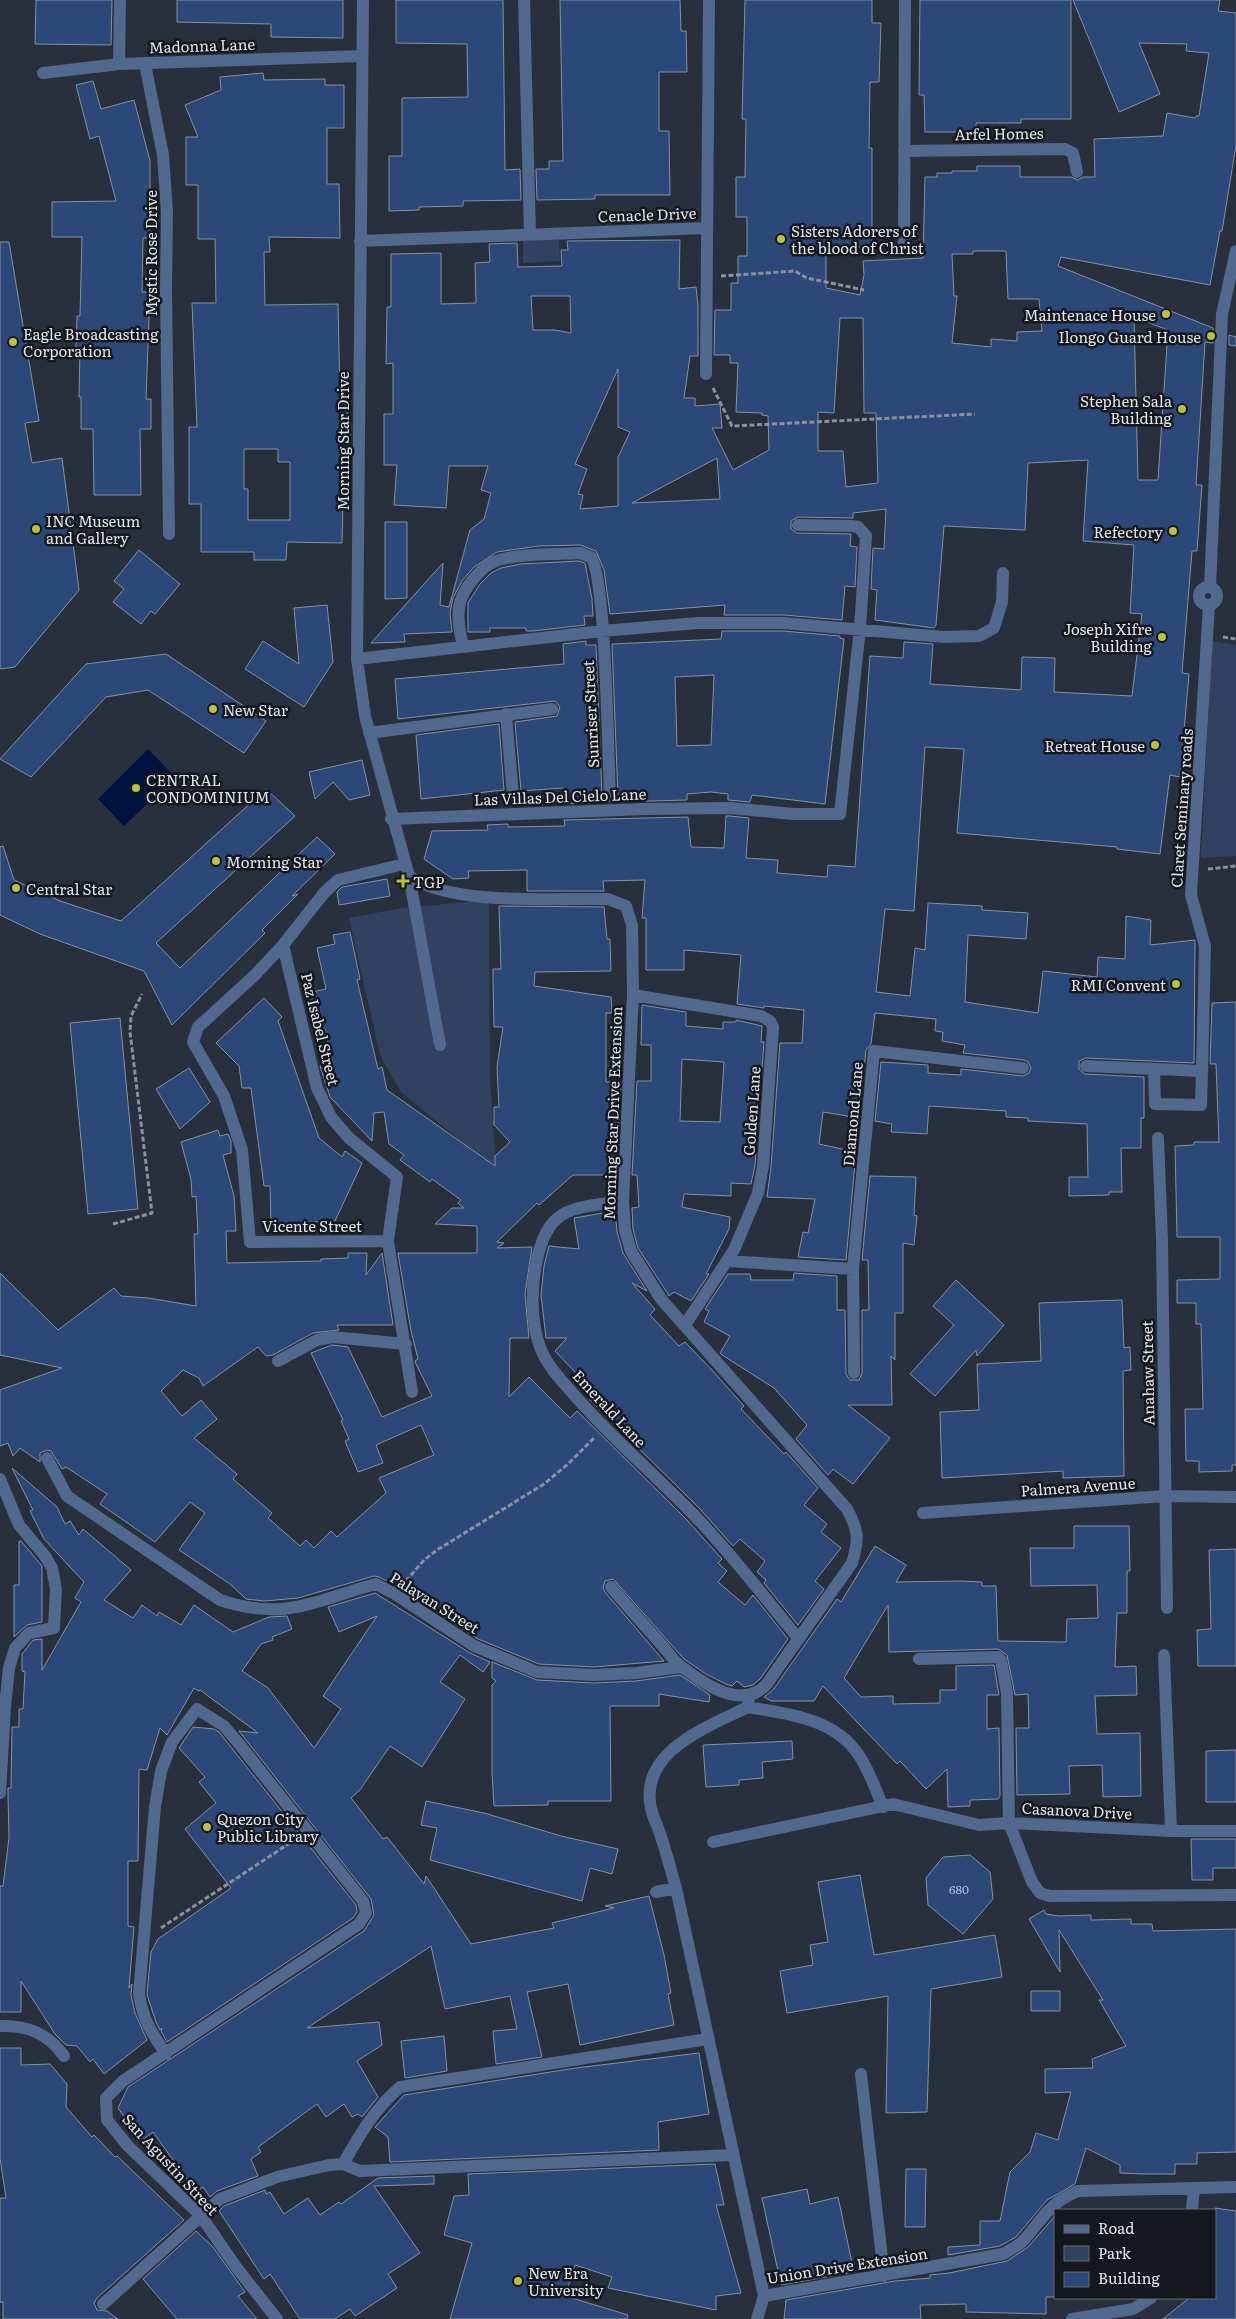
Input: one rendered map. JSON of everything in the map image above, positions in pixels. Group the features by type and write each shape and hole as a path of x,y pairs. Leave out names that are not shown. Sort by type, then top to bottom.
{"street":[{"path":"119,64 120,0"},
{"name":"Morning Star Drive","path":"363,0 357,659 369,733 406,870 440,1045"},
{"path":"524,0 530,235"},
{"name":"Cenacle Drive","path":"360,241 707,228 709,0"},
{"path":"904,250 905,0"},
{"name":"Madonna Lane","path":"43,72 119,64 362,56"},
{"name":"Mystic Rose Drive","path":"145,64 163,155 168,212 166,289 169,534"},
{"name":"Arfel Homes","path":"904,151 1064,149 1073,153 1078,172"},
{"path":"706,374 707,228"},
{"name":"Claret Seminary roads","path":"1154,1068 1155,1104 1201,1105 1205,946 1191,895 1209,606 1202,603 1199,596 1203,588 1210,587 1222,314 1236,251"},
{"path":"798,525 852,526 863,531 867,542 860,628"},
{"name":"Sunriser Street","path":"464,646 459,626 459,606 467,589 479,573 497,560 580,553 591,557 596,568 602,631 610,796"},
{"path":"357,659 602,631 698,623 749,623 860,628 944,636 978,636 994,628 1002,602 1003,573"},
{"name":"Las Villas Del Cielo Lane","path":"391,819 644,809 730,808 793,814 840,814 860,628"},
{"path":"369,733 552,709"},
{"path":"506,714 513,796"},
{"path":"283,945 324,893 338,880 406,870"},
{"name":"Morning Star Drive Extension","path":"406,870 419,883 458,894 618,901 626,906 630,915 633,995 623,1202 625,1230 631,1251 661,1299 847,1509 856,1525 858,1544 852,1563 766,1685 749,1702 693,1734 654,1769 650,1791 651,1811 661,1836 676,1888"},
{"name":"Vicente Street","path":"283,945 254,976 198,1027 194,1037 196,1047 224,1096 242,1150 250,1242 388,1241"},
{"name":"Paz Isabel Street","path":"283,945 317,1088 331,1117 349,1138 397,1177 388,1241 406,1344 412,1392"},
{"name":"Golden Lane","path":"633,995 761,1016 773,1026 758,1193 727,1261 685,1325"},
{"name":"Diamond Lane","path":"854,1373 853,1269 874,1052 1023,1068"},
{"path":"1086,1066 1202,1071"},
{"name":"Anahaw Street","path":"1158,1138 1162,1240 1167,1608"},
{"name":"Emerald Lane","path":"623,1202 584,1206 561,1215 540,1241 535,1269 535,1323 540,1347 554,1371 603,1428 694,1515 799,1639"},
{"path":"727,1261 853,1269"},
{"path":"278,1361 318,1340 332,1337 406,1344"},
{"name":"Palayan Street","path":"48,1458 66,1496 220,1600 251,1609 273,1610 318,1602 376,1584 395,1594 474,1646 537,1672 594,1675 636,1673 681,1667"},
{"path":"0,1479 19,1525 45,1556 52,1568 56,1589 54,1628 29,1633 15,1648 10,1668 5,1706 0,1793"},
{"name":"Palmera Avenue","path":"923,1513 1165,1496 1236,1497"},
{"path":"611,1588 681,1667 724,1692 749,1702 811,1719 841,1734 864,1762 883,1807"},
{"path":"1164,1655 1171,1831"},
{"path":"713,1842 893,1804 980,1824 1009,1823 1007,1693 1001,1660 998,1657 918,1659"},
{"path":"197,1709 224,1726 309,1831 363,1901 366,1913 364,1919 166,2054 150,2032 142,2015 139,1994 155,1807 161,1771 172,1742 197,1709"},
{"name":"Casanova Drive","path":"1236,1831 1171,1831 1009,1823 1032,1882 1040,1893 1050,1896 1236,1895"},
{"path":"656,1892 676,1888"},
{"name":"Union Drive Extension","path":"676,1888 764,2296 1003,2254 1022,2242 1045,2212 1061,2198 1078,2191 1236,2187"},
{"path":"0,2026 29,2027 55,2044 64,2056"},
{"path":"343,2164 371,2119 388,2097 400,2087 708,2039"},
{"name":"San Agustin Street","path":"166,2054 123,2081 106,2098 107,2120 128,2146 201,2216 236,2268 277,2319"},
{"path":"861,2074 884,2276"},
{"path":"102,2304 220,2199 277,2177 343,2164 360,2170 733,2155"},
{"path":"1192,2209 1194,2188"},
{"path":"757,2319 764,2296"},
{"path":"1072,2319 1133,2309 1149,2299"}],"path":[{"path":"708,276 795,272 806,278 864,290"},
{"path":"706,374 732,426 975,414"},
{"path":"1193,871 1236,866"},
{"path":"113,1224 152,1213 130,1032 131,1016 142,994"},
{"path":"395,1594 424,1560 514,1500 544,1484 568,1464 603,1428"},
{"path":"144,1939 309,1831"}],"green space":[{"path":"559,239 560,261 523,263 523,241"},
{"path":"1212,641 1236,645 1236,856 1201,858"},
{"path":"489,900 490,1078 496,1170 401,1092 380,1055 349,918 402,908"}],"shaded area":[{"name":"CENTRAL CONDOMINIUM","path":"148,749 175,777 124,826 98,799"}],"building":[{"path":"36,0 112,0 111,45 35,44"},
{"path":"177,0 343,0 343,38 271,37 271,24 177,22"},
{"path":"396,0 503,0 505,170 520,169 521,200 463,201 463,206 419,207 419,210 389,211 389,156 402,156 402,98 468,97 467,44 396,43"},
{"path":"560,0 680,0 681,31 686,31 687,72 659,72 659,131 669,131 670,195 595,195 595,199 537,200 536,169 549,169 549,161 563,161"},
{"path":"745,0 872,0 872,23 881,23 879,82 870,82 869,148 872,148 872,247 826,248 826,288 860,295 864,275 863,261 923,258 925,177 937,177 937,173 952,173 952,171 977,171 977,166 1020,166 1020,177 1071,177 1078,180 1083,177 1095,177 1094,139 1163,136 1167,113 1195,118 1199,116 1209,53 1186,51 1187,44 1139,43 1160,94 1119,112 1073,0 1220,0 1218,11 1236,13 1236,145 1222,231 1220,231 1210,285 1061,257 1058,266 1213,328 1213,343 1205,342 1196,485 1202,485 1197,551 1192,551 1182,673 1189,674 1180,777 1170,775 1160,854 1117,849 1117,847 957,833 964,749 925,747 914,911 885,909 876,992 910,996 915,948 925,950 928,903 982,906 982,910 1028,913 1026,939 968,935 965,1002 1038,1013 1043,971 1097,977 1098,957 1125,959 1126,916 1151,920 1150,945 1195,940 1194,1063 1086,1058 1079,1061 1079,1069 1085,1074 1144,1077 1144,1118 1141,1118 1141,1148 1121,1148 1122,1192 1109,1192 1109,1195 1069,1196 1069,1177 1088,1177 1087,1124 1028,1121 1028,1118 1006,1117 1006,1111 929,1106 927,1134 891,1132 892,1124 875,1121 881,1062 928,1065 928,1073 961,1075 961,1069 1023,1076 1029,1073 1031,1068 1028,1062 1024,1060 963,1053 965,1045 942,1041 943,1032 935,1031 936,1019 875,1013 871,1044 866,1050 859,1118 823,1112 819,1144 856,1152 846,1260 798,1257 803,1232 808,1233 815,1199 767,1197 780,1043 802,1043 804,1010 764,1006 764,1008 737,1004 741,955 684,950 684,970 646,970 646,918 642,918 645,880 603,881 604,891 527,891 527,870 468,871 469,878 453,879 424,859 432,831 488,830 487,825 508,824 508,827 565,826 564,820 688,817 691,847 724,848 726,816 730,816 749,818 746,858 778,860 777,873 827,877 828,865 855,867 870,656 903,658 904,642 933,644 930,684 1021,690 1022,657 1055,658 1054,692 1132,696 1142,614 1130,613 1134,545 1083,541 1088,460 1028,463 1025,530 944,526 936,625 934,628 875,620 877,590 871,589 873,548 884,549 886,509 853,513 853,518 798,517 791,521 791,529 797,533 851,534 850,546 857,547 855,587 845,586 842,620 784,615 724,615 725,605 610,614 604,570 596,551 580,545 539,546 497,552 474,567 462,581 453,598 450,613 452,632 404,634 405,642 371,643 443,563 440,605 449,607 470,530 484,519 491,493 481,490 488,466 449,466 446,508 394,505 397,465 384,465 384,414 393,414 393,363 386,364 387,307 391,307 391,254 441,253 441,304 476,303 475,263 490,262 489,244 517,243 518,267 562,266 561,250 568,250 567,241 680,240 679,289 696,287 698,305 698,356 690,356 684,398 695,398 695,406 720,404 722,428 712,428 733,470 769,450 768,416 762,415 762,413 736,412 738,363 730,363 730,355 714,355 715,310 731,310 731,283 738,283 738,256 747,256 747,217 736,217 736,177 745,177 746,119 742,119","holes":["973,251 1006,251 1008,299 1039,299 1042,331 1017,332 1017,341 991,339 991,347 952,343 957,296 954,296 952,254 973,254","531,296 570,296 571,333 555,330 533,330","1134,317 1168,330 1158,480 1138,480","840,318 863,318 864,413 876,413 878,483 846,487 843,451 818,451 818,412 834,413","618,369 618,427 630,432 618,457 618,506 580,509 583,495 578,494 587,469 575,464","717,458 720,499 632,503"]},
{"path":"920,0 1071,0 1071,119 1021,119 1021,123 976,123 976,132 925,132 924,95 919,95"},
{"path":"263,73 264,80 325,79 325,85 344,85 344,128 327,128 327,184 339,184 340,238 269,237 270,252 264,252 265,305 338,304 340,400 348,400 348,423 351,423 348,462 344,462 342,543 287,542 286,560 254,560 254,552 201,552 201,504 189,504 189,427 197,427 192,303 216,303 215,239 198,239 198,185 186,185 186,137 198,137 185,105 221,90 220,77","holes":["244,449 278,449 278,462 290,462 290,520 248,520 248,489 244,489"]},
{"path":"93,81 101,109 134,100 150,161 150,238 143,238 142,292 150,292 146,399 151,399 151,429 140,429 141,495 94,495 93,429 81,429 81,397 79,397 80,350 76,350 77,316 80,316 82,237 52,237 52,202 116,201 99,136 90,139 76,85"},
{"name":"INC Museum and Gallery","path":"0,242 9,242 39,421 25,423 32,463 62,458 79,590 15,667 0,669"},
{"path":"1229,335 1236,337 1236,346 1229,345"},
{"path":"385,522 407,522 407,598 385,599"},
{"path":"139,550 180,584 155,614 151,611 141,624 113,602 124,589 114,581"},
{"path":"579,561 585,563 592,599 593,616 584,616 585,625 533,631 526,631 526,628 490,628 490,632 468,632 468,603 480,584 491,573 501,568 520,564"},
{"path":"327,605 333,662 304,707 245,669 263,641 299,664 294,608"},
{"path":"722,631 783,631 840,636 840,638 844,639 825,804 752,795 750,802 728,800 728,794 711,792 687,794 687,800 615,802 618,796 612,644 721,639","holes":["714,675 711,745 677,746 675,677"]},
{"path":"586,641 586,645 596,645 602,796 605,802 564,804 563,788 521,791 515,722 557,716 560,707 555,701 398,719 395,679 564,664 563,644"},
{"name":"New Star","path":"166,654 266,721 244,753 148,690 106,697 31,777 0,759 86,664"},
{"path":"499,724 504,790 421,799 416,735"},
{"path":"362,760 370,795 349,800 333,782 315,799 309,772"},
{"path":"266,789 295,816 156,943 180,968 317,837 335,854 292,896 298,894 262,930 265,933 172,1025 144,971 40,934 0,915 0,847 3,846 14,880 60,901 121,921"},
{"path":"387,879 390,896 339,905 337,892 342,887"},
{"path":"499,906 604,907 607,939 610,939 611,971 535,972 534,986 611,997 612,1013 606,1013 606,1082 621,1082 616,1175 573,1175 539,1205 537,1203 497,1242 504,1243 497,1248 532,1247 525,1294 529,1338 510,1338 509,1397 529,1377 570,1418 577,1411 687,1520 722,1559 718,1563 727,1571 718,1582 745,1605 753,1595 788,1639 760,1679 753,1685 744,1687 737,1681 732,1686 726,1684 706,1674 684,1659 613,1579 605,1581 603,1588 605,1592 664,1661 594,1667 539,1664 478,1639 399,1587 374,1576 298,1598 264,1601 246,1599 230,1584 179,1550 205,1513 190,1502 155,1542 100,1504 107,1494 66,1467 62,1469 51,1451 47,1450 40,1453 40,1462 20,1448 13,1456 8,1443 0,1446 0,1390 62,1368 0,1355 0,1273 58,1330 114,1288 121,1296 148,1298 196,1306 194,1234 198,1234 196,1196 192,1197 191,1179 181,1142 218,1130 220,1136 228,1134 231,1141 231,1153 223,1155 234,1196 236,1231 226,1231 227,1263 321,1261 321,1259 348,1258 348,1253 367,1253 366,1275 382,1253 393,1325 337,1325 339,1330 313,1333 273,1355 266,1356 258,1347 203,1386 199,1378 183,1370 161,1391 182,1416 201,1400 217,1419 194,1438 237,1474 233,1479 272,1513 268,1518 300,1546 306,1540 314,1548 331,1531 337,1537 386,1493 379,1478 434,1455 421,1425 376,1445 383,1463 358,1472 345,1441 349,1439 341,1421 343,1420 311,1353 332,1345 348,1347 382,1417 432,1396 415,1361 418,1359 411,1331 398,1253 477,1253 477,1226 435,1224 452,1208 464,1208 458,1203 461,1200 432,1179 430,1182 400,1160 404,1155 389,1144 384,1112 374,1113 372,1141 330,1097 320,1066 333,1063 325,1029 316,1031 308,993 326,989 317,948 335,944 333,935 350,932 360,979 357,980 378,1069 382,1067 387,1090 495,1166 495,1156 510,1142 494,1125 494,1107 499,1107 497,1067 503,1027 494,1027 493,969 501,969"},
{"path":"264,998 282,1017 278,1021 319,1138 342,1157 345,1151 362,1163 335,1221 271,1224 270,1186 264,1186 251,1088 242,1088 239,1066 216,1043"},
{"path":"1236,1002 1236,1465 1232,1465 1232,1471 1199,1472 1199,1461 1186,1461 1185,1409 1203,1409 1201,1324 1196,1324 1196,1303 1177,1303 1177,1280 1220,1279 1220,1237 1177,1237 1175,1146 1194,1145 1194,1142 1219,1142 1216,1064 1210,1064 1212,1003"},
{"path":"642,1005 686,1012 686,1026 723,1029 723,1022 736,1022 736,1020 762,1026 761,1042 764,1042 755,1165 751,1184 731,1183 731,1196 684,1194 682,1207 730,1217 729,1229 706,1274 709,1274 691,1301 674,1292 669,1296 638,1248 633,1229 632,1208 639,1207 637,1175 632,1175 637,1081 651,1081 651,1045 641,1045","holes":["682,1059 724,1062 720,1122 680,1121"]},
{"path":"120,1018 138,1209 88,1214 70,1023"},
{"path":"189,1068 210,1102 180,1129 156,1089"},
{"path":"870,1176 916,1177 914,1215 917,1216 914,1245 903,1243 903,1313 895,1313 895,1360 891,1356 892,1405 848,1405 890,1438 853,1484 833,1469 828,1475 796,1439 807,1425 774,1388 720,1353 730,1336 704,1322 709,1311 705,1309 728,1274 750,1274 751,1280 793,1280 794,1273 837,1276 837,1310 845,1310 846,1374 850,1380 859,1380 862,1373 862,1310 869,1310 868,1260 862,1260"},
{"path":"615,1211 617,1232 623,1253 647,1291 632,1283 655,1309 650,1315 679,1346 685,1342 744,1406 741,1409 784,1454 786,1452 818,1488 804,1505 827,1524 821,1532 841,1548 815,1581 824,1589 798,1625 764,1583 766,1580 757,1572 765,1561 740,1539 733,1546 699,1508 589,1399 595,1393 555,1351 567,1338 546,1338 541,1295 544,1266 549,1246 579,1249 574,1218"},
{"path":"956,1280 1004,1325 977,1356 976,1350 935,1396 910,1374 954,1325 933,1306"},
{"path":"1122,1300 1124,1348 1130,1347 1131,1370 1123,1371 1124,1476 1063,1478 1063,1471 942,1478 940,1412 979,1410 977,1364 1041,1361 1039,1303"},
{"path":"12,1468 57,1507 65,1524 70,1521 79,1535 83,1529 131,1570 104,1600 133,1618 142,1605 157,1616 159,1612 181,1625 194,1605 233,1632 269,1617 287,1616 292,1629 272,1637 273,1640 261,1644 242,1671 268,1688 314,1748 341,1709 323,1696 377,1616 339,1632 328,1607 375,1593 470,1653 490,1662 483,1672 460,1655 440,1682 465,1699 422,1767 390,1746 360,1790 351,1798 383,1839 387,1837 424,1884 426,1876 471,1944 554,1928 552,1923 614,1908 605,1906 649,1896 664,1955 671,1993 668,1994 674,2025 580,2045 568,1984 527,1992 542,2057 496,2064 493,2031 517,2029 510,1996 445,2009 431,1946 307,2028 379,2022 382,2045 357,2061 378,2097 362,2117 358,2114 352,2117 344,2104 326,2117 317,2104 258,2147 261,2152 251,2159 258,2176 217,2191 210,2197 203,2187 196,2192 153,2132 141,2141 118,2108 128,2087 364,1931 374,1915 371,1899 239,1731 258,1733 200,1690 194,1688 167,1735 160,1728 147,1770 139,1769 138,1861 128,1861 128,1926 134,1927 129,1988 132,1984 131,1995 135,2013 147,2040 104,2074 93,2059 90,2062 77,2046 66,2045 55,2034 21,1981 21,2012 0,2012 0,1886 3,1886 9,1838 8,1788 11,1788 12,1727 19,1727 19,1709 23,1709 25,1672 22,1671 22,1654 33,1640 42,1639 42,1670 81,1602 75,1598 84,1582 44,1539 30,1511 33,1510"},
{"path":"1074,1526 1129,1526 1130,1571 1127,1571 1127,1613 1117,1613 1115,1667 1136,1666 1137,1695 1095,1696 1097,1734 1140,1733 1141,1796 1103,1797 1102,1765 1069,1766 1070,1794 1017,1795 1016,1728 1029,1728 1028,1694 1015,1695 1007,1655 998,1649 889,1652 888,1605 844,1678 861,1697 893,1696 893,1704 940,1703 940,1690 956,1690 956,1666 994,1665 999,1695 987,1695 987,1729 999,1728 1000,1796 998,1799 970,1800 970,1806 948,1807 947,1769 926,1789 900,1761 897,1764 823,1686 814,1701 771,1701 764,1697 773,1690 837,1599 841,1602 875,1546 906,1565 896,1582 961,1581 982,1582 982,1586 996,1586 998,1641 1066,1642 1067,1619 1098,1618 1097,1585 1031,1586 1030,1548 1074,1548"},
{"path":"19,1541 42,1566 42,1622 27,1625 14,1637 14,1585 19,1585"},
{"path":"1236,1549 1236,1666 1198,1666 1197,1630 1211,1629 1209,1550"},
{"path":"492,1662 537,1680 594,1683 636,1681 680,1675 710,1695 709,1702 659,1694 659,1706 610,1706 611,1801 548,1801 548,1805 494,1806 492,1685 496,1681 492,1678"},
{"path":"193,1727 214,1729 219,1732 356,1905 357,1912 353,1918 167,2042 161,2031 162,2028 160,2030 156,2022 147,1994 151,1952 158,1939 231,1888 185,1829 216,1803 199,1782 205,1777 179,1748"},
{"path":"792,1741 793,1759 762,1762 763,1778 739,1780 739,1785 706,1787 703,1745"},
{"path":"1236,1750 1236,1802 1206,1802 1206,1751"},
{"path":"426,1801 484,1813 561,1836 618,1849 612,1874 590,1868 582,1901 430,1860 437,1828 421,1825"},
{"path":"1191,1839 1236,1839 1236,1868 1213,1868 1213,1880 1192,1880"},
{"path":"970,1855 990,1872 993,1899 963,1934 928,1905 926,1878 943,1857"},
{"path":"860,1875 874,1955 995,1935 1002,1977 931,1989 927,2112 886,2113 888,1996 787,2013 780,1971 813,1965 810,1945 828,1942 818,1882"},
{"path":"1044,1910 1046,1914 1059,1916 1091,1915 1091,1920 1131,1919 1131,1924 1152,1924 1153,1931 1236,1929 1236,2152 1197,2153 1197,2164 1175,2164 1175,2174 1143,2174 1120,2173 1120,2165 1086,2148 1075,2184 1047,2200 1016,2237 1000,2246 948,2255 948,2247 980,2245 980,2221 1000,2221 1010,2172 1030,2152 1036,2133 1058,2140 1071,2092 1045,2093 1045,2069 1093,2068 1092,2059 1126,2046 1099,2000 1103,2000 1059,1930 1060,1972 1029,1919"},
{"path":"1031,1991 1060,1991 1060,2011 1031,2011"},
{"path":"444,2036 447,2071 405,2078 401,2041"},
{"path":"0,2048 21,2048 21,2065 50,2064 67,2084 66,2107 92,2137 94,2135 115,2157 117,2156 184,2220 97,2298 94,2303 97,2310 107,2311 118,2319 3,2319 3,2302 0,2302 0,2198 6,2198 0,2158"},
{"path":"699,2053 709,2114 658,2122 659,2150 390,2162 388,2137 375,2127 404,2095 576,2068"},
{"path":"715,2164 724,2205 716,2205 741,2293 716,2296 716,2310 608,2288 612,2277 575,2265 565,2296 628,2315 627,2319 450,2319 472,2243 444,2235 454,2196 469,2195 468,2174"},
{"path":"906,2169 926,2169 925,2227 905,2227"},
{"path":"434,2176 434,2184 374,2186 420,2253 388,2274 397,2288 355,2316 350,2309 335,2319 300,2319 270,2274 264,2279 219,2211 224,2206 265,2190 266,2194 270,2192 284,2214 308,2198 320,2215 339,2202 341,2204 378,2178"},
{"path":"807,2189 810,2204 838,2197 854,2272 781,2285 762,2198"},
{"path":"1215,2209 1236,2211 1236,2319 1163,2319 1188,2299 1216,2299"},
{"path":"1054,2217 1054,2297 1046,2297 1046,2314 966,2312 966,2304 920,2305 921,2319 784,2319 786,2300 895,2281 930,2278 930,2275 1007,2261 1028,2247"},
{"path":"196,2231 213,2247 245,2292 238,2296 257,2319 177,2319 143,2279"}],"place":[{"name":"Sisters Adorers of the blood of Christ","path":"781,239"},
{"name":"Maintenace House","path":"1166,314"},
{"name":"Ilongo Guard House","path":"1211,336"},
{"name":"Eagle Broadcasting Corporation","path":"13,342"},
{"name":"Stephen Sala Building","path":"1182,409"},
{"name":"INC Museum and Gallery","path":"36,529"},
{"name":"Refectory","path":"1173,531"},
{"name":"Joseph Xifre Building","path":"1162,637"},
{"name":"New Star","path":"213,709"},
{"name":"Retreat House","path":"1155,745"},
{"name":"CENTRAL CONDOMINIUM","path":"136,788"},
{"name":"Morning Star","path":"216,861"},
{"name":"TGP","path":"403,881"},
{"name":"Central Star","path":"16,888"},
{"name":"RMI Convent","path":"1176,984"},
{"name":"Quezon City Public Library","path":"207,1827"},
{"name":"New Era University","path":"518,2281"}]}
